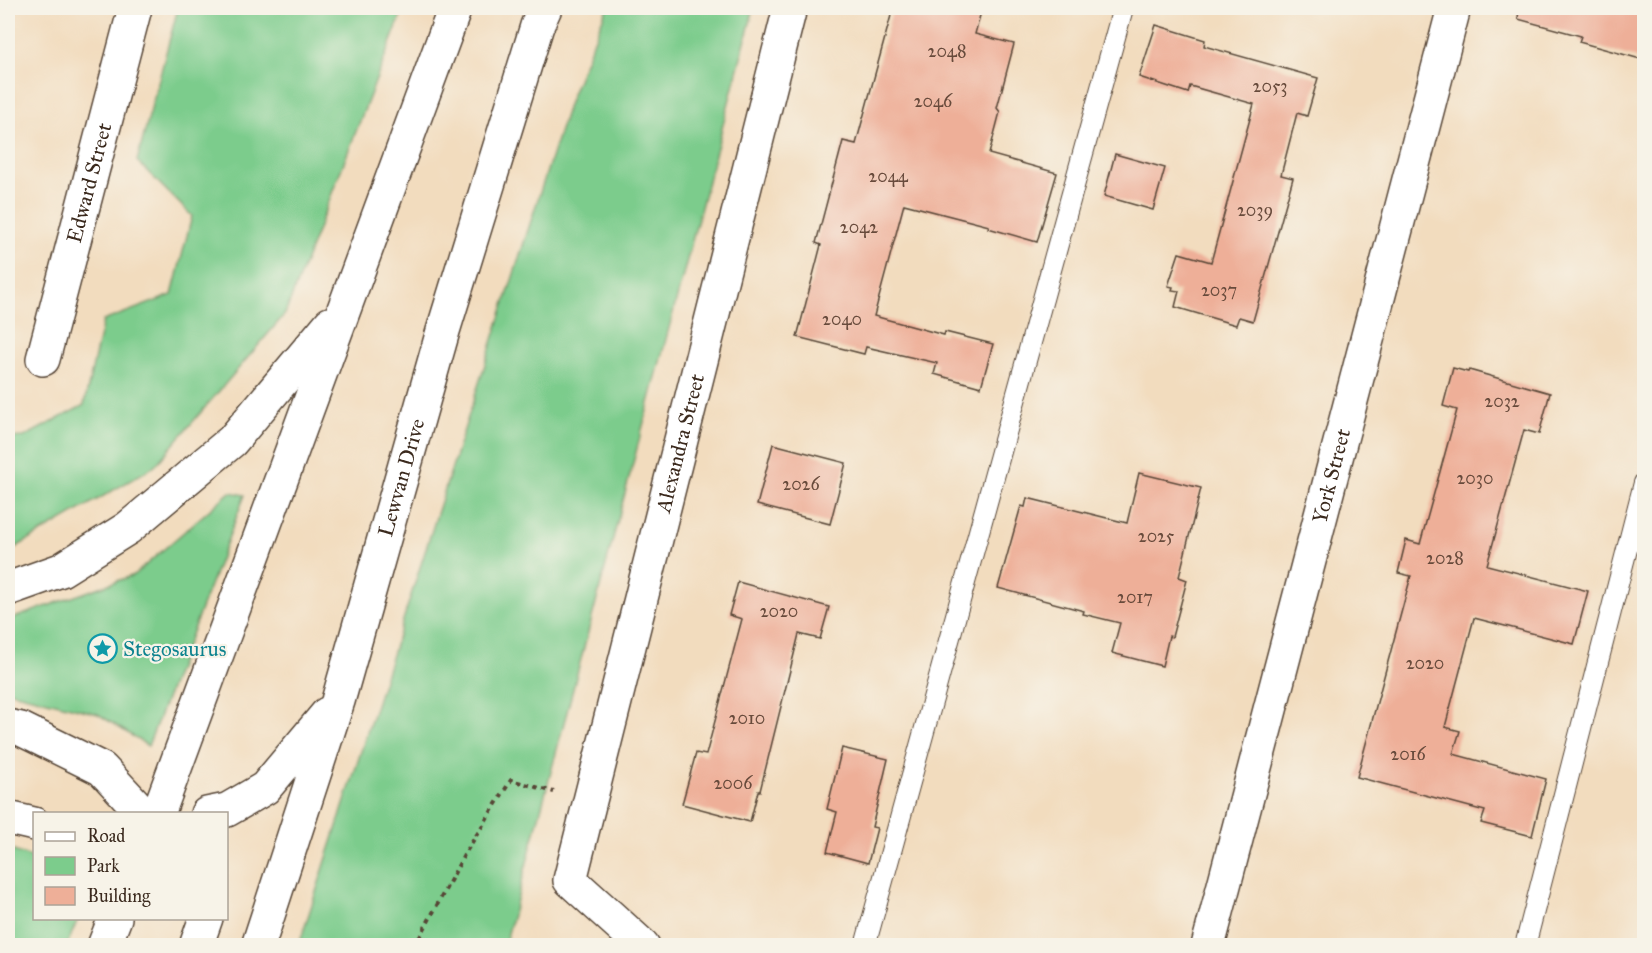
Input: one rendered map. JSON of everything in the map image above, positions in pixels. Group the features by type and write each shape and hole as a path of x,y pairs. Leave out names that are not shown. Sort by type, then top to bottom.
{"main road":[{"name":"Edward Street","path":"43,359 135,8"},
{"path":"158,812 455,8"},
{"name":"Lewvan Drive","path":"258,945 338,701 442,331 537,27 545,8"},
{"name":"Alexandra Street","path":"643,945 570,880 790,8"},
{"name":"York Street","path":"1208,945 1454,8"},
{"path":"8,590 61,570 128,528 232,441 344,307"},
{"path":"214,812 227,810 265,788 338,701"},
{"path":"8,726 21,729 102,769 143,812"},
{"path":"8,818 33,824"},
{"path":"104,945 114,920"},
{"path":"196,945 205,920"}],"lane":[{"path":"865,945 1123,8"},
{"path":"1525,945 1644,483"}],"path":[{"path":"415,945 464,855 511,780 590,801"}],"green space":[{"path":"178,8 404,8 285,314 155,466 13,549 8,549 8,438 24,437 84,405 103,321 172,295 192,216 137,161"},
{"path":"607,8 754,8 505,945 299,945 570,99"},
{"path":"230,492 245,495 148,746 98,714 8,691 8,620 134,575"},
{"path":"8,849 33,858 33,920 78,920 67,945 8,945"}],"building":[{"path":"893,8 982,8 975,34 1014,44 997,108 1000,112 989,154 1057,173 1037,242 988,228 989,226 904,204 874,316 944,335 945,332 993,344 981,387 934,374 937,363 866,347 864,354 797,337 821,245 816,243 843,141 856,144"},
{"path":"1519,8 1644,8 1644,60 1579,42 1581,36 1518,19"},
{"path":"1156,25 1205,40 1204,46 1318,78 1307,116 1297,113 1281,175 1293,178 1253,321 1239,317 1236,325 1175,307 1179,291 1172,290 1173,287 1168,286 1179,253 1211,262 1254,104 1190,86 1188,93 1139,77"},
{"path":"1115,154 1165,168 1153,210 1104,196"},
{"path":"1453,368 1468,372 1469,370 1550,393 1539,434 1524,430 1487,565 1588,591 1574,644 1474,618 1445,727 1460,731 1453,754 1546,779 1532,836 1481,823 1485,811 1357,777 1411,576 1398,573 1406,540 1420,544 1457,410 1443,406"},
{"path":"773,444 846,463 830,524 757,505"},
{"path":"1139,473 1201,488 1179,577 1187,580 1162,666 1112,653 1120,623 998,588 1021,506 1025,507 1027,498 1127,523"},
{"path":"738,582 829,607 820,639 799,634 760,791 758,791 750,822 682,804 696,753 706,755 742,619 729,615"},
{"path":"842,748 888,759 872,827 877,828 868,863 827,852 837,812 827,809"}],"place":[{"name":"Stegosaurus","path":"102,649"}]}
